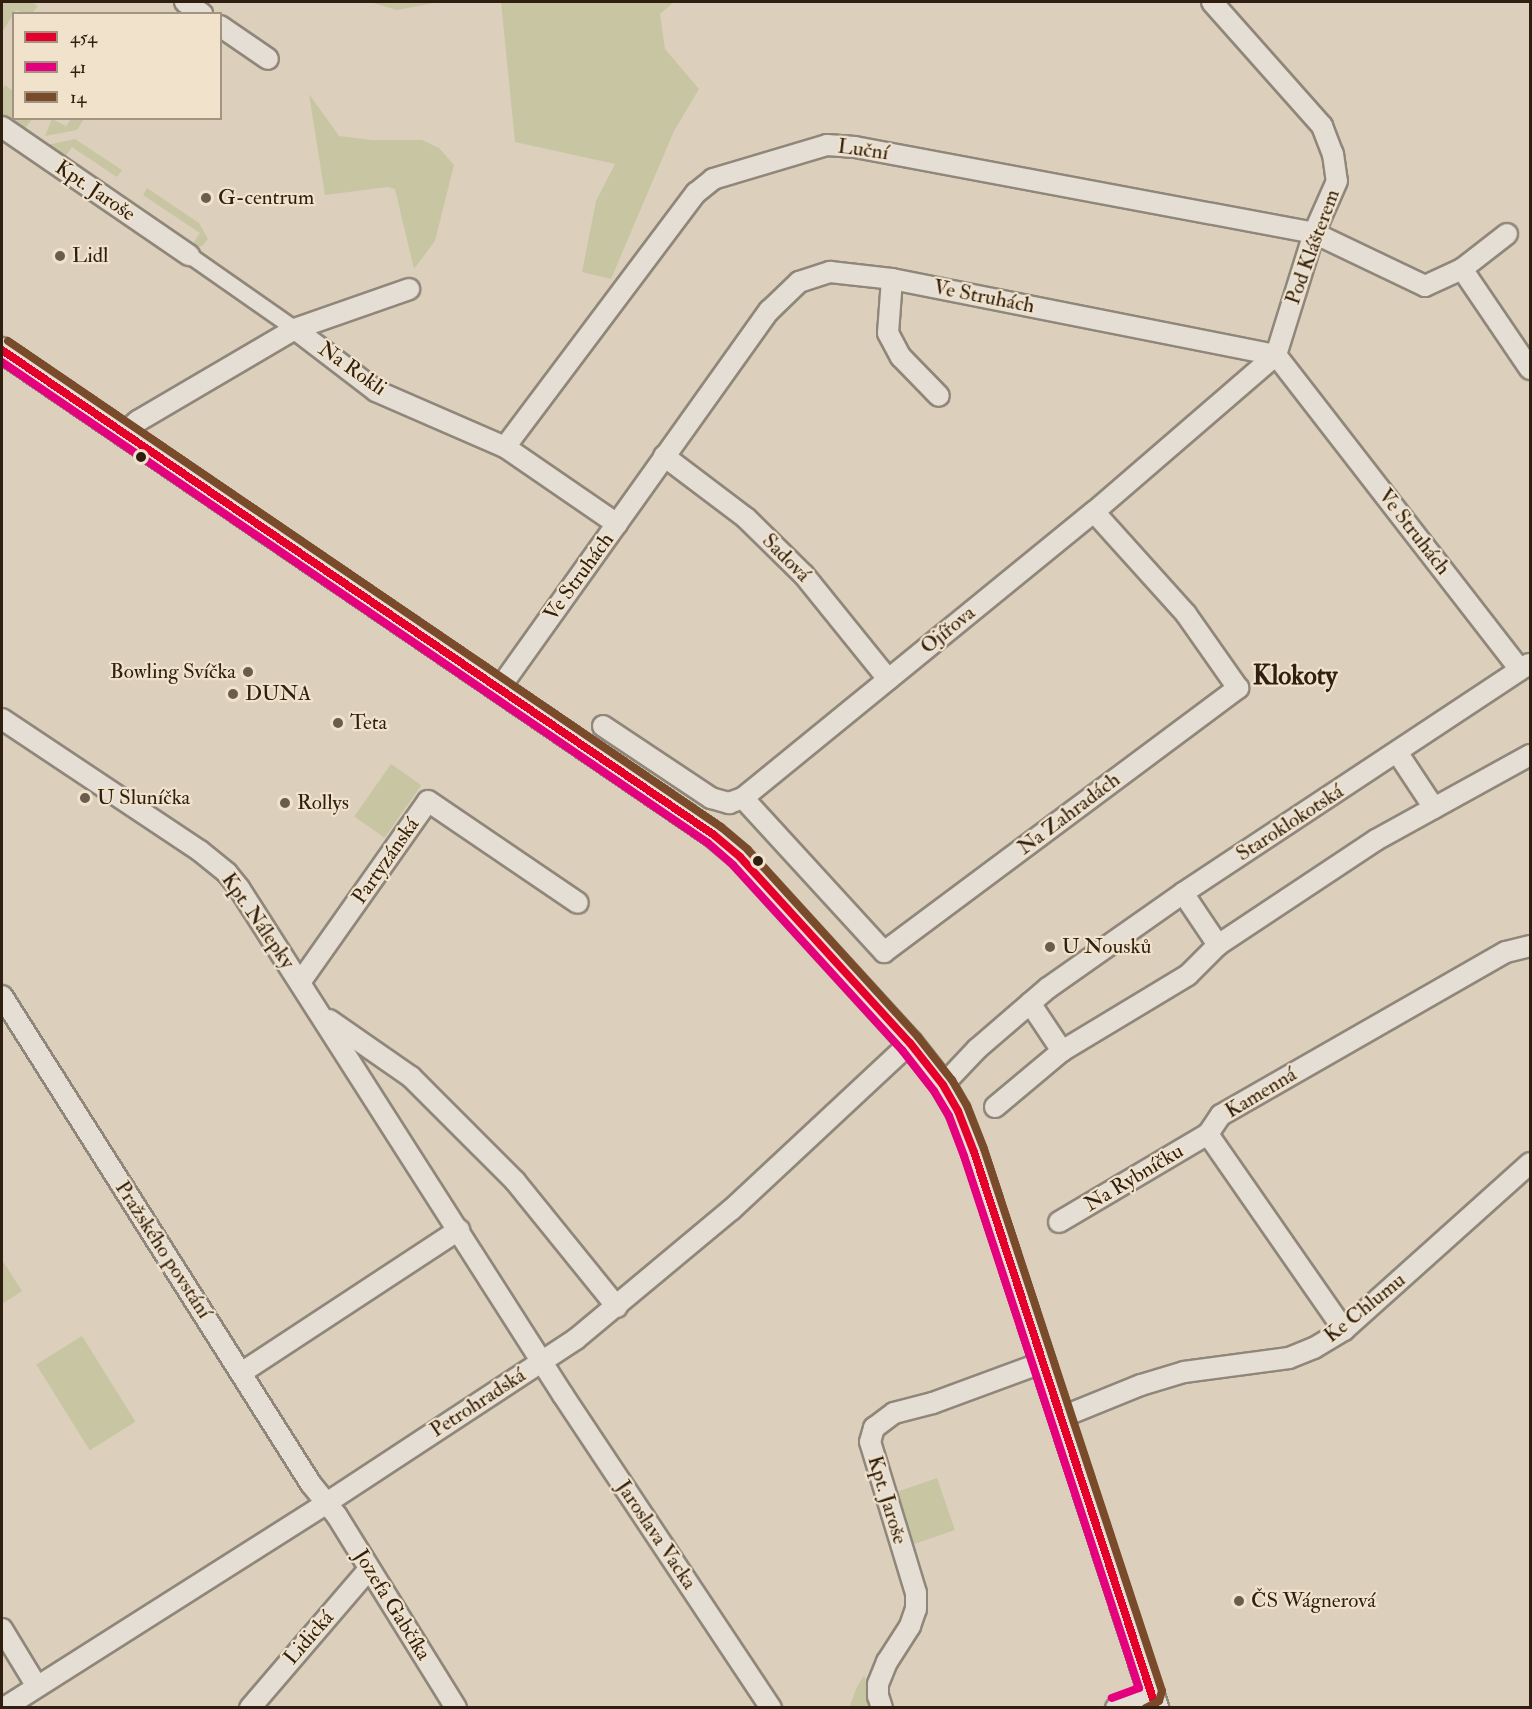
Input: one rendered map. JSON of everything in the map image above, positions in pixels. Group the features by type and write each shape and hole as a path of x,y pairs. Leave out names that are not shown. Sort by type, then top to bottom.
{"street":[{"path":"185,2 199,12"},
{"name":"Pod Klášterem","path":"1212,2 1322,126 1334,154 1337,181 1314,233 1276,355"},
{"path":"222,27 268,59"},
{"name":"Kpt. Jaroše","path":"2,127 189,255"},
{"name":"Luční","path":"505,447 696,193 713,179 827,145 855,147 1314,233 1425,286 1461,269"},
{"path":"1507,234 1461,269 1530,369"},
{"path":"189,255 295,329 409,289"},
{"name":"Ve Struhách","path":"499,689 769,311 799,282 830,272 892,279 1276,355 1525,666"},
{"path":"892,279 888,333 901,357 939,396"},
{"name":"Na Rokli","path":"122,434 138,421 295,329 376,391 505,447 617,524"},
{"path":"2,350 122,434 669,803 731,849 910,1042 943,1085 958,1111 980,1169 1154,1701 1116,1707"},
{"name":"Ojířova","path":"743,798 1094,512 1276,355"},
{"name":"Sadová","path":"664,456 746,518 804,574 888,679"},
{"name":"Na Zahradách","path":"743,798 884,952 1238,688 1186,614 1094,512"},
{"name":"Staroklokotská","path":"943,1085 977,1049 1030,1003 1183,893 1525,666"},
{"name":"Kpt. Nálepky","path":"2,719 86,777 175,833 221,868 239,888 301,981 542,1361"},
{"path":"603,726 711,798 729,803 743,798"},
{"path":"1397,752 1434,808"},
{"path":"995,1107 1062,1051 1188,975 1218,945 1376,840 1530,755"},
{"name":"Partyzánská","path":"301,981 428,801 578,903"},
{"path":"1183,893 1218,945"},
{"name":"Kamenná","path":"1344,1330 1208,1134 1221,1115 1506,952 1530,946"},
{"name":"Pražského povstání","path":"2,996 311,1484 328,1502"},
{"path":"1030,1003 1062,1051"},
{"name":"Kpt. Nálepky","path":"322,1015 411,1077 515,1181 617,1307"},
{"name":"Petrohradská","path":"4,1707 328,1502 576,1339 731,1210 910,1042"},
{"name":"Na Rybníčku","path":"1059,1222 1208,1134"},
{"name":"Ke Chlumu","path":"1062,1417 1141,1385 1184,1372 1289,1358 1314,1348 1344,1330 1530,1163"},
{"path":"241,1373 459,1230"},
{"name":"Jaroslava Vacka","path":"542,1361 771,1707"},
{"name":"Kpt. Jaroše","path":"882,1707 878,1695 878,1684 887,1662 910,1626 916,1609 916,1593 870,1442 874,1428 894,1413 933,1403 1044,1362"},
{"name":"Jozefa Gabčíka","path":"328,1502 456,1707"},
{"name":"Lidická","path":"250,1707 369,1569"},
{"path":"2,1629 36,1685"}],"shaded area":[{"path":"2,2 31,2 38,6 33,12 16,10 12,12 12,16 2,32"},
{"path":"370,2 440,2 397,10"},
{"path":"501,2 674,2 660,14 665,49 699,89 674,131 611,279 582,272 596,201 615,164 515,142"},
{"path":"5,85 12,90 12,120 31,120 22,133 2,119 2,90"},
{"path":"309,94 339,136 372,140 422,140 439,148 454,165 435,241 414,269 395,189 388,187 325,195"},
{"path":"52,120 66,126 70,120 83,120 77,130 45,136"},
{"path":"75,139 122,170 117,177 72,147 63,160 47,145"},
{"path":"147,188 199,223 208,239 202,246 191,246 200,233 143,195"},
{"path":"391,764 421,785 385,838 354,816"},
{"path":"2,1260 22,1291 2,1304"},
{"path":"82,1336 136,1422 90,1450 36,1365"},
{"path":"937,1478 955,1530 914,1544 896,1492"},
{"path":"864,1675 873,1707 849,1708 856,1689"}],"transit line":[{"name":"14","path":"8,341 721,827 748,850 918,1037 952,1080 967,1106 984,1149 1162,1691 1159,1701 1146,1708"},
{"name":"454","path":"2,350 714,835 740,857 910,1043 943,1085 958,1111 974,1152 1156,1708"},
{"name":"41","path":"2,362 708,843 733,865 902,1050 934,1091 949,1116 964,1156 1139,1688 1112,1698"}],"place":[{"name":"G-centrum","path":"206,198"},
{"name":"Lidl","path":"60,256"},
{"name":"Bowling Svíčka","path":"248,672"},
{"name":"DUNA","path":"233,694"},
{"name":"Teta","path":"338,723"},
{"name":"U Sluníčka","path":"85,798"},
{"name":"Rollys","path":"285,803"},
{"name":"U Nousků","path":"1050,947"},
{"name":"ČS Wágnerová","path":"1239,1601"}],"district":[{"name":"Klokoty","path":"1295,676"}]}
